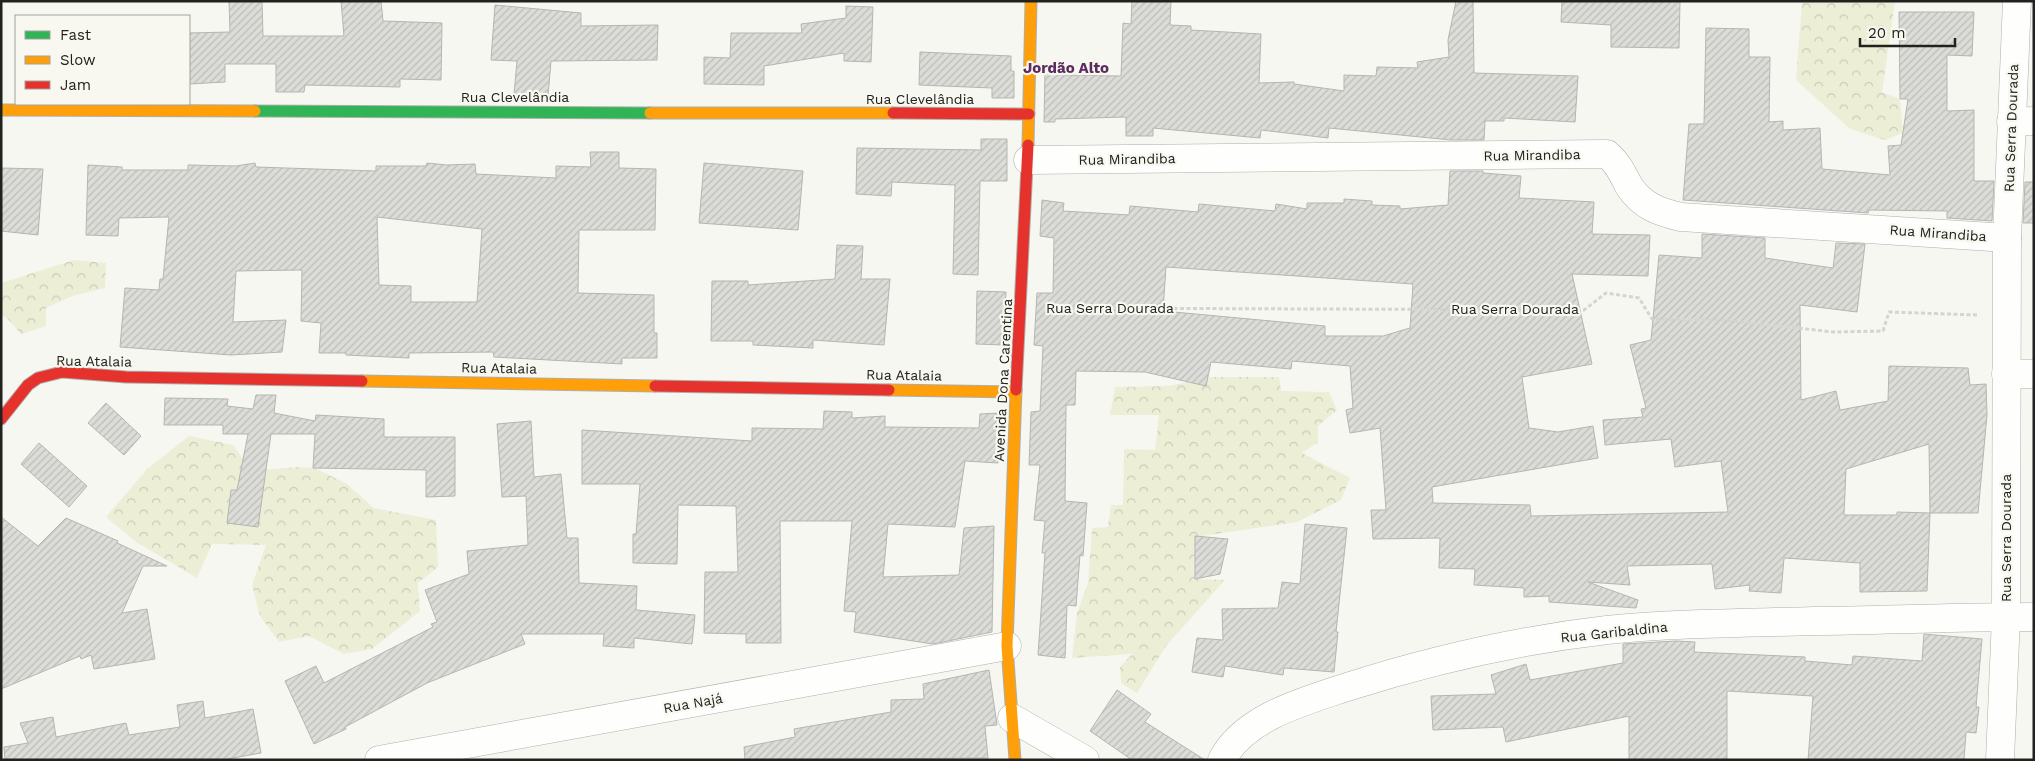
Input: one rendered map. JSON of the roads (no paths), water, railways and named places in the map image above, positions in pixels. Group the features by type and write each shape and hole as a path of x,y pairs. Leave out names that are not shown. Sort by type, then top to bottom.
{"street":[{"name":"Avenida Dona Carentina","path":"1015,760 1007,646 1016,392 1022,307 1028,160 1031,1"},
{"name":"Rua Serra Dourada","path":"2000,760 2006,617 2007,238 2022,121 2018,1"},
{"name":"Rua Clevelândia","path":"1,110 1029,114"},
{"name":"Rua Mirandiba","path":"1028,160 1607,154 1620,166 1630,187 1650,208 1681,217 2007,238"},
{"name":"Rua Atalaia","path":"1,420 33,381 54,374 65,373 126,377 1016,392"},
{"path":"2006,374 2034,374"},
{"name":"Rua Garibaldina","path":"1222,760 1227,751 1258,723 1312,699 1407,668 1500,646 1606,630 1685,624 2034,617"},
{"name":"Rua Najá","path":"379,760 1007,646"},
{"path":"1012,718 1085,760"}],"district":[{"name":"Jordão Alto","path":"1066,68"}]}
